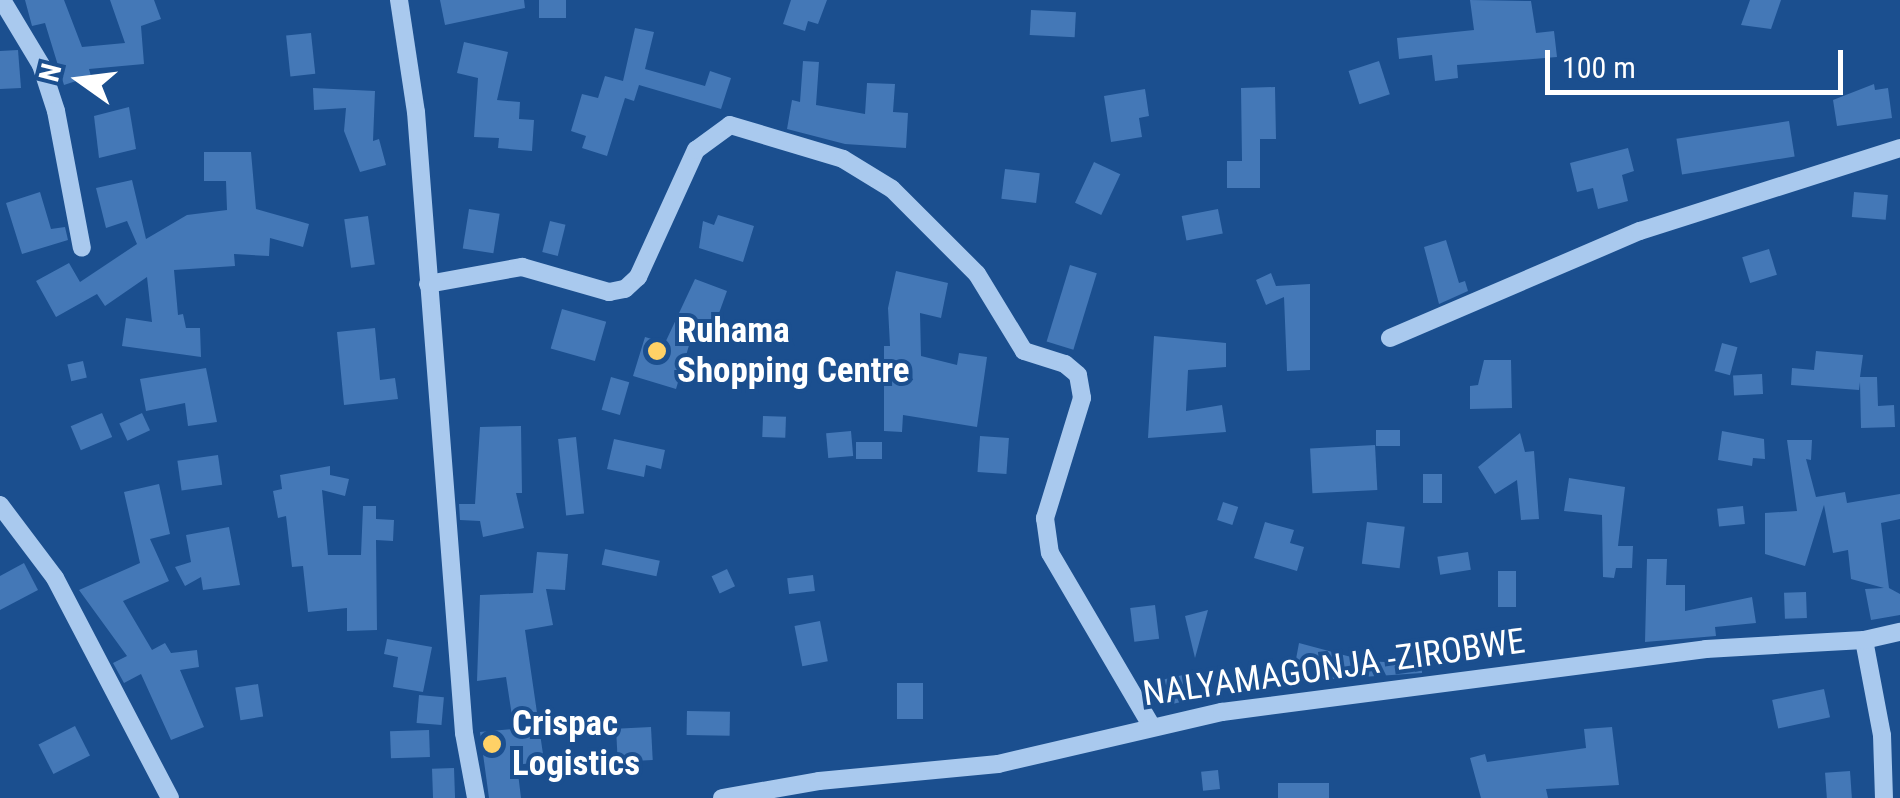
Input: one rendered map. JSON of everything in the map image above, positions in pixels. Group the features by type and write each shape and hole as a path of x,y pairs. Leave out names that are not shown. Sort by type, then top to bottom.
{"street":[{"path":"2,0 41,65 56,111 82,248"},
{"path":"400,0 428,284 464,732 476,798"},
{"path":"428,284 522,267 609,292 625,289 638,277 696,150 730,126 843,159 892,189 977,274 1024,350 1078,375 1082,398 1045,518 1050,553 1151,724"},
{"path":"1390,338 1640,230 1900,148"},
{"path":"0,504 55,578 170,798"},
{"name":"NALYAMAGONJA -ZIROBWE","path":"722,798 819,781 998,764 1151,724 1706,649 1864,640 1900,632"},
{"path":"1864,640 1882,735 1884,798"}],"building":[{"path":"25,0 64,0 82,47 125,43 110,0 154,0 161,19 141,26 144,64 89,69 91,76 64,85 45,23 32,26"},
{"path":"440,0 524,0 525,8 445,25"},
{"path":"539,0 566,0 566,18 539,18"},
{"path":"791,0 827,0 818,24 808,21 805,31 783,24"},
{"path":"1470,0 1531,1 1536,33 1554,31 1557,57 1457,65 1458,78 1435,81 1432,55 1399,59 1397,38 1474,30"},
{"path":"1750,0 1781,0 1771,29 1741,25"},
{"path":"1031,10 1076,12 1075,37 1030,35"},
{"path":"635,28 654,32 645,69 705,86 710,71 731,78 721,109 639,85 634,101 625,98 607,156 582,148 586,136 571,131 582,94 598,98 605,76 623,81"},
{"path":"311,33 315,74 290,76 286,36"},
{"path":"464,42 508,52 497,100 520,102 519,119 534,120 532,151 498,148 499,138 474,137 478,78 457,73"},
{"path":"18,50 21,88 0,89 0,51"},
{"path":"803,61 819,62 816,105 865,114 867,83 895,84 893,112 908,113 906,148 845,144 787,129 792,100 800,102"},
{"path":"1379,61 1390,94 1359,104 1349,71"},
{"path":"1874,84 1875,90 1888,88 1892,118 1837,126 1833,100"},
{"path":"1275,87 1276,139 1260,139 1260,188 1227,188 1227,161 1242,161 1241,88"},
{"path":"313,88 375,91 373,141 379,139 386,165 360,172 344,131 346,108 314,110"},
{"path":"1145,89 1149,116 1139,118 1142,137 1111,142 1104,96"},
{"path":"129,107 136,149 99,158 94,116"},
{"path":"1789,121 1795,157 1682,174 1676,139"},
{"path":"1628,148 1634,171 1622,175 1628,201 1598,209 1593,188 1577,192 1570,163"},
{"path":"204,152 251,152 256,209 309,224 303,247 270,238 269,256 234,254 235,266 174,270 178,315 183,314 186,328 200,328 201,357 122,346 126,318 152,322 147,277 105,306 97,294 56,317 36,281 69,263 80,282 137,244 127,221 106,228 96,188 132,180 146,239 187,215 227,210 226,181 204,181"},
{"path":"1094,162 1120,174 1101,215 1075,203"},
{"path":"1005,169 1040,173 1036,203 1001,199"},
{"path":"40,192 51,229 65,227 68,240 22,254 6,203"},
{"path":"1854,192 1888,195 1886,220 1852,217"},
{"path":"469,209 500,214 493,253 463,249"},
{"path":"1218,209 1223,234 1186,241 1182,216"},
{"path":"718,215 754,226 743,262 699,248 703,221 714,225"},
{"path":"368,216 375,265 351,268 344,219"},
{"path":"550,221 566,225 558,256 542,252"},
{"path":"1446,240 1459,283 1465,281 1468,291 1439,304 1424,247"},
{"path":"1769,249 1777,275 1750,283 1742,257"},
{"path":"1070,265 1097,273 1073,350 1047,342"},
{"path":"896,271 948,283 941,318 920,313 921,356 957,365 959,353 987,357 977,427 903,415 902,432 884,431 884,346 890,346 888,308"},
{"path":"1271,273 1276,286 1310,284 1310,370 1287,371 1284,297 1266,305 1256,280"},
{"path":"695,279 727,291 710,338 693,332 676,389 633,376 645,337 665,343"},
{"path":"562,309 606,322 595,361 551,348"},
{"path":"375,328 380,380 395,378 398,399 344,405 337,332"},
{"path":"1154,336 1226,343 1226,367 1188,370 1186,411 1222,405 1226,432 1148,438"},
{"path":"1722,343 1737,347 1730,375 1714,371"},
{"path":"1816,351 1863,355 1860,377 1877,377 1878,406 1894,405 1895,427 1861,428 1860,382 1859,390 1791,385 1792,368 1814,370"},
{"path":"1484,360 1511,360 1512,408 1470,409 1470,386 1478,385"},
{"path":"83,361 87,378 71,381 67,365"},
{"path":"206,368 217,422 188,426 185,403 146,411 140,379"},
{"path":"1762,374 1763,394 1734,395 1733,376"},
{"path":"611,377 629,382 620,415 602,410"},
{"path":"102,413 112,437 81,450 71,426"},
{"path":"142,413 150,430 127,441 119,424"},
{"path":"763,416 786,417 785,438 762,437"},
{"path":"521,426 522,493 516,493 524,528 483,537 480,521 460,520 459,504 475,504 480,427"},
{"path":"1376,430 1400,430 1400,446 1376,446"},
{"path":"851,431 853,456 828,458 826,433"},
{"path":"1722,431 1764,439 1765,459 1753,458 1752,466 1718,460"},
{"path":"1520,433 1525,452 1534,451 1539,519 1521,520 1517,480 1495,494 1478,467"},
{"path":"980,436 1009,438 1006,474 977,472"},
{"path":"576,437 584,514 566,515 558,439"},
{"path":"614,439 665,450 661,469 646,465 644,477 607,469"},
{"path":"1787,440 1812,440 1811,460 1806,459 1816,497 1845,492 1847,503 1900,494 1900,519 1881,523 1889,588 1900,594 1900,615 1871,620 1865,589 1884,588 1851,579 1848,550 1833,553 1824,505 1805,566 1765,554 1765,513 1797,511"},
{"path":"856,442 882,442 882,459 856,459"},
{"path":"1375,445 1377,490 1312,493 1310,448"},
{"path":"218,455 222,485 182,490 177,461"},
{"path":"330,466 330,475 349,479 345,496 322,490 328,555 361,555 363,506 376,506 376,519 394,520 393,541 376,540 377,630 347,631 347,608 308,612 303,566 292,567 286,516 278,518 273,491 282,489 280,475"},
{"path":"1423,474 1442,474 1442,503 1423,503"},
{"path":"1569,478 1625,487 1618,546 1633,546 1632,568 1616,568 1614,578 1603,577 1602,515 1564,511"},
{"path":"159,484 170,534 150,539 169,581 123,601 152,650 165,643 171,653 197,650 199,667 180,670 204,727 171,740 141,674 124,683 113,663 127,656 79,590 140,563 124,492"},
{"path":"1223,502 1238,507 1232,525 1217,520"},
{"path":"1743,506 1745,524 1719,527 1717,509"},
{"path":"1265,522 1294,530 1290,543 1304,547 1297,571 1254,558"},
{"path":"1367,522 1405,527 1400,568 1362,564"},
{"path":"229,527 240,585 203,590 201,577 185,586 175,567 191,562 186,535"},
{"path":"605,549 660,561 656,576 602,565"},
{"path":"537,552 568,554 565,590 546,589 553,625 525,630 544,761 517,765 521,798 489,798 480,732 514,729 506,677 477,681 480,595 533,593"},
{"path":"1468,552 1471,570 1440,575 1437,557"},
{"path":"1647,559 1667,559 1666,585 1685,585 1685,611 1752,597 1756,623 1715,627 1716,636 1645,642"},
{"path":"24,563 38,590 0,610 0,576"},
{"path":"727,569 735,586 720,593 712,576"},
{"path":"1498,571 1516,571 1516,607 1498,607"},
{"path":"813,575 815,591 789,594 787,578"},
{"path":"1806,592 1807,618 1785,619 1784,593"},
{"path":"1155,605 1159,639 1134,642 1130,608"},
{"path":"1208,610 1195,658 1185,616"},
{"path":"820,621 828,661 802,666 794,626"},
{"path":"387,639 432,647 423,692 393,687 398,657 384,654"},
{"path":"1299,643 1366,661 1422,664 1422,673 1317,680 1320,664 1296,659"},
{"path":"1187,674 1193,699 1170,705 1165,679"},
{"path":"897,683 923,683 923,719 897,719"},
{"path":"258,684 263,717 240,720 235,688"},
{"path":"1824,689 1830,717 1778,728 1772,700"},
{"path":"419,695 444,697 441,725 417,723"},
{"path":"687,711 730,712 730,736 687,735"},
{"path":"75,726 90,755 53,774 38,745"},
{"path":"651,727 653,760 618,762 616,729"},
{"path":"1612,727 1619,785 1546,789 1548,798 1481,798 1470,758 1485,754 1487,762 1586,748 1584,729"},
{"path":"429,730 430,757 391,758 390,731"},
{"path":"454,768 455,798 433,798 432,769"},
{"path":"1218,770 1220,789 1203,791 1201,772"},
{"path":"1850,771 1852,798 1827,798 1825,773"},
{"path":"1278,783 1329,783 1329,798 1278,798"}],"place":[{"name":"Ruhama Shopping Centre","path":"657,351"},
{"name":"Crispac Logistics","path":"492,744"}]}
